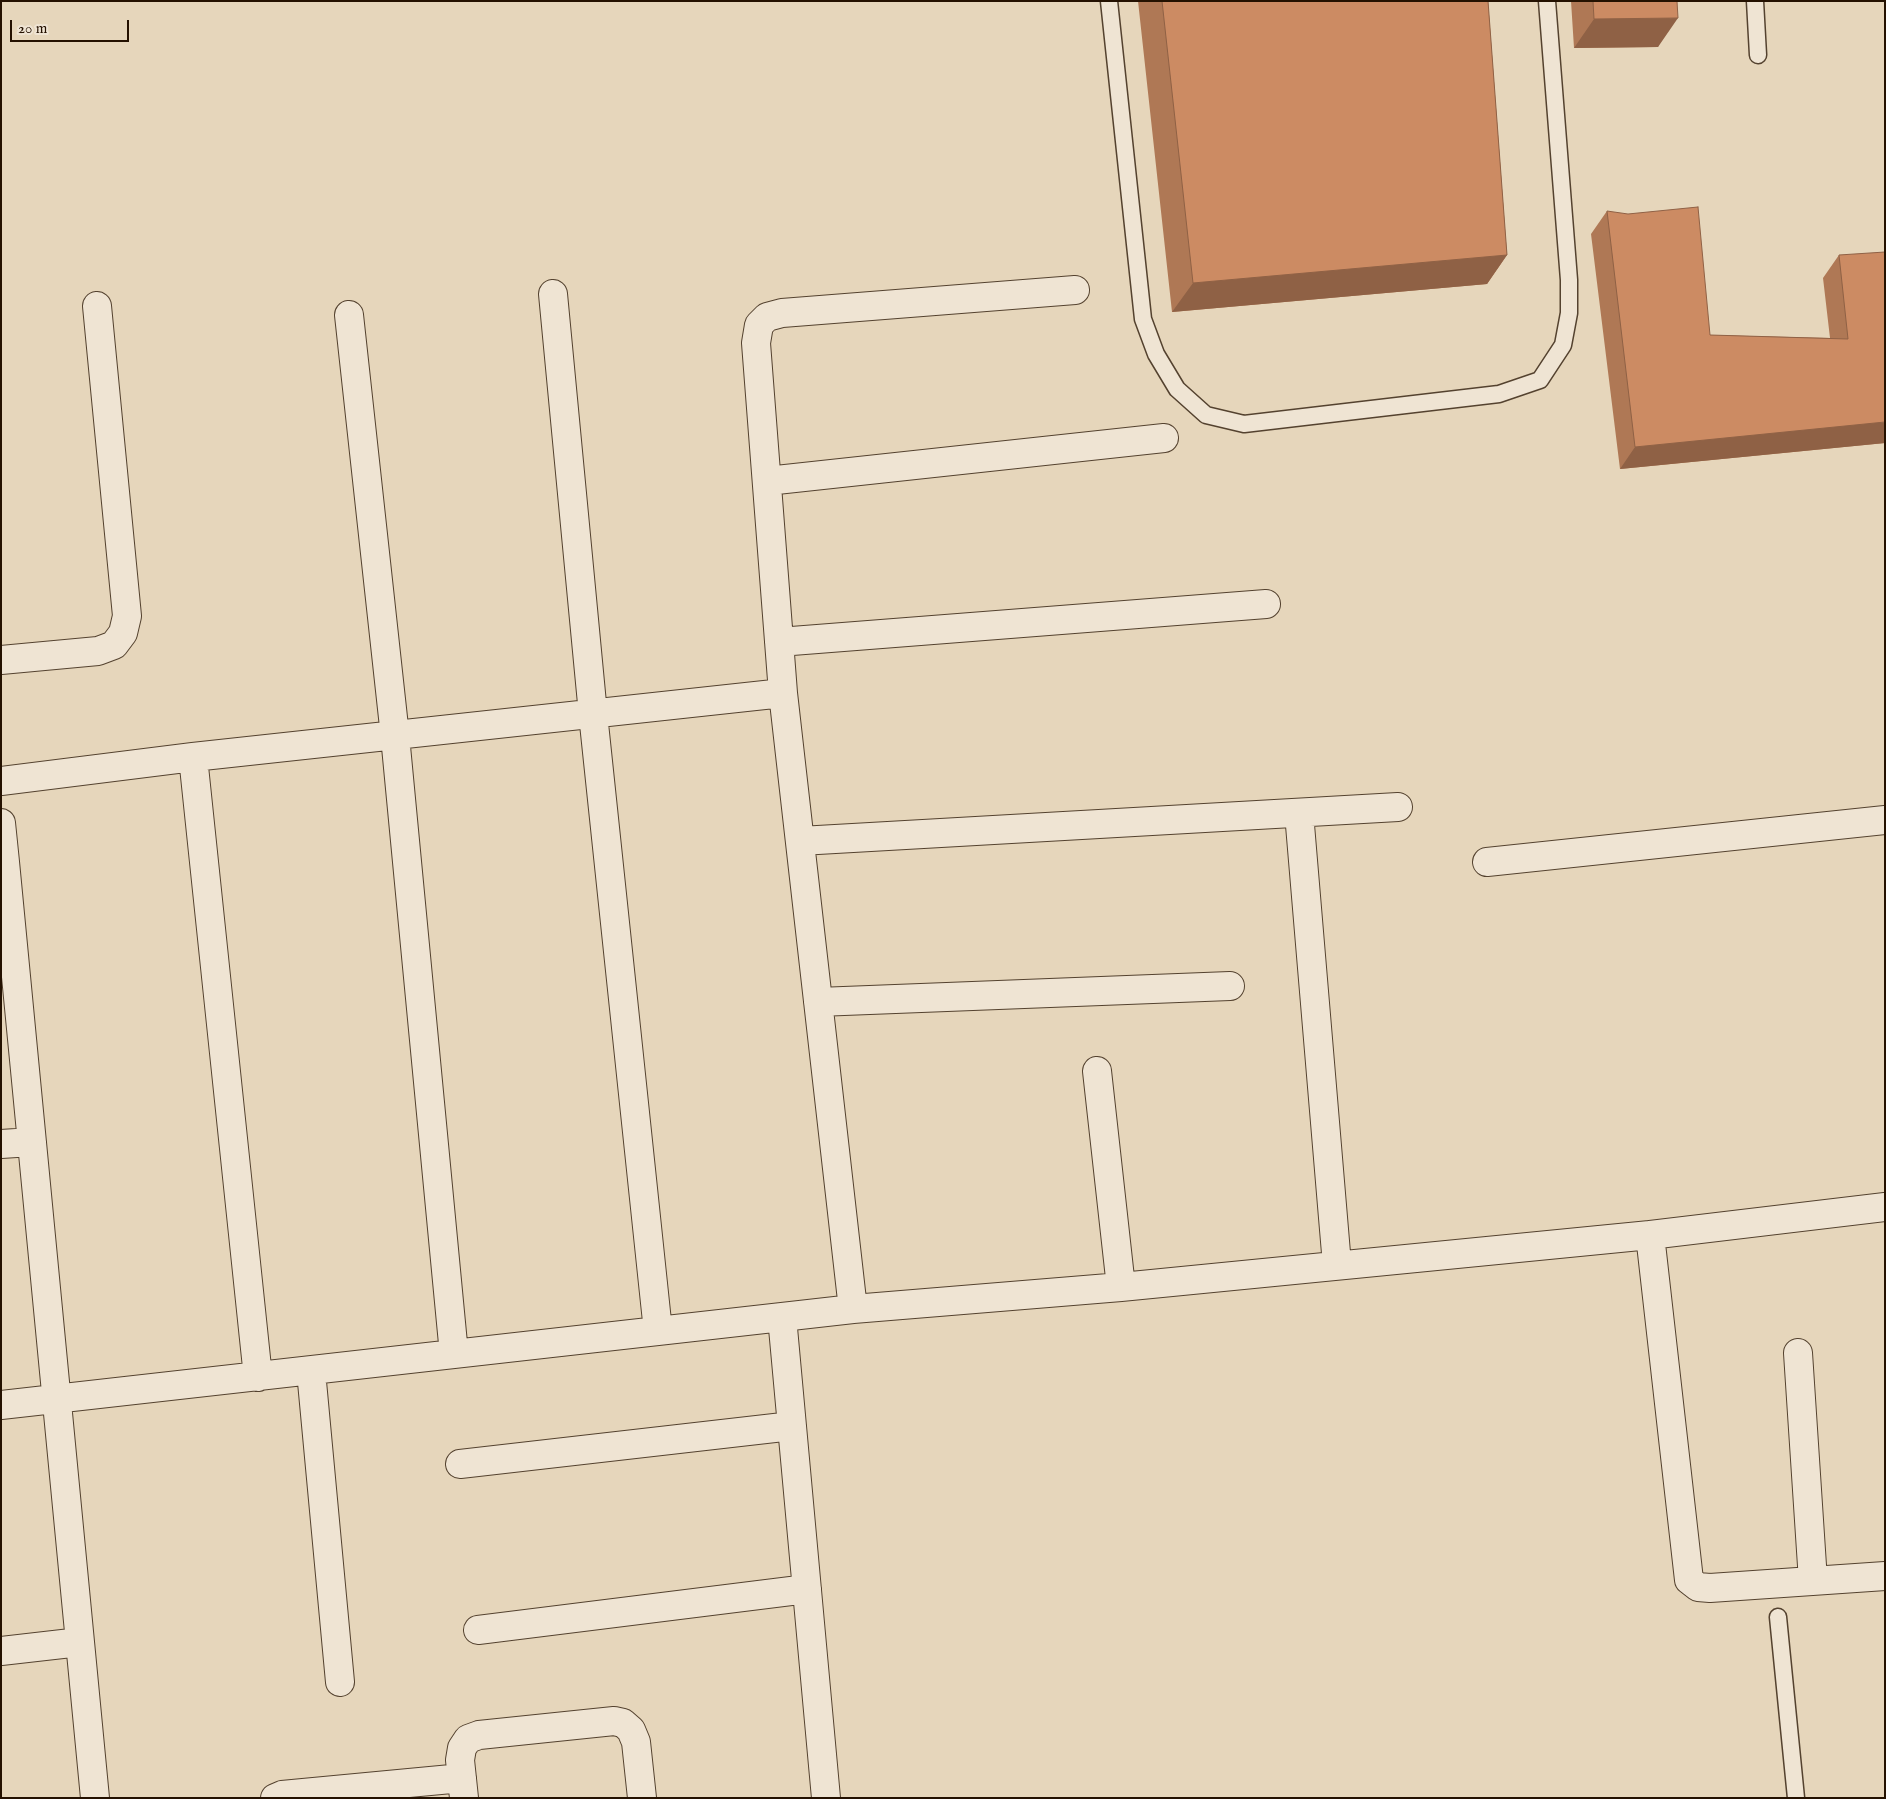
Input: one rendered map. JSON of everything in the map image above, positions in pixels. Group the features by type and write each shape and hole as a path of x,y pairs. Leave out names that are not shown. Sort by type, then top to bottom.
{"street":[{"path":"853,1309 783,694 756,342 759,325 767,317 792,312 1075,290"},
{"path":"553,294 593,714 658,1331"},
{"path":"1,660 98,651 114,645 122,633 126,616 97,306"},
{"path":"349,315 395,736 454,1354"},
{"path":"767,482 1164,438"},
{"path":"779,642 1266,604"},
{"path":"1,781 193,757 783,694"},
{"path":"193,757 258,1377"},
{"path":"800,841 1398,807"},
{"path":"1299,813 1337,1265"},
{"path":"1487,862 1885,820"},
{"path":"1,823 3,862 95,1798"},
{"path":"818,1002 1230,986"},
{"path":"1096,1071 1121,1287"},
{"path":"1,1144 32,1142"},
{"path":"1,1405 853,1309 1121,1287 1650,1235 1885,1207"},
{"path":"1650,1235 1689,1580 1698,1587 1710,1588 1885,1576"},
{"path":"782,1317 826,1798"},
{"path":"1798,1353 1812,1581"},
{"path":"310,1371 340,1682"},
{"path":"460,1464 792,1426"},
{"path":"478,1630 807,1589"},
{"path":"1,1650 80,1642"},
{"path":"275,1798 282,1795 463,1788 460,1760 462,1748 468,1740 479,1735 614,1721 623,1723 631,1730 636,1742 642,1798"}],"lane":[{"path":"1109,1 1143,319 1156,354 1178,388 1206,415 1244,424 1499,394 1540,380 1563,345 1569,313 1569,280 1547,1"},
{"path":"1755,1 1758,55"},
{"path":"1778,1617 1796,1798"}],"building":[{"path":"1162,1 1488,1 1507,255 1193,283"},
{"path":"1593,1 1677,1 1678,18 1594,19"},
{"path":"1698,207 1710,335 1848,339 1839,255 1885,252 1885,422 1635,447 1607,211 1628,214"}]}
